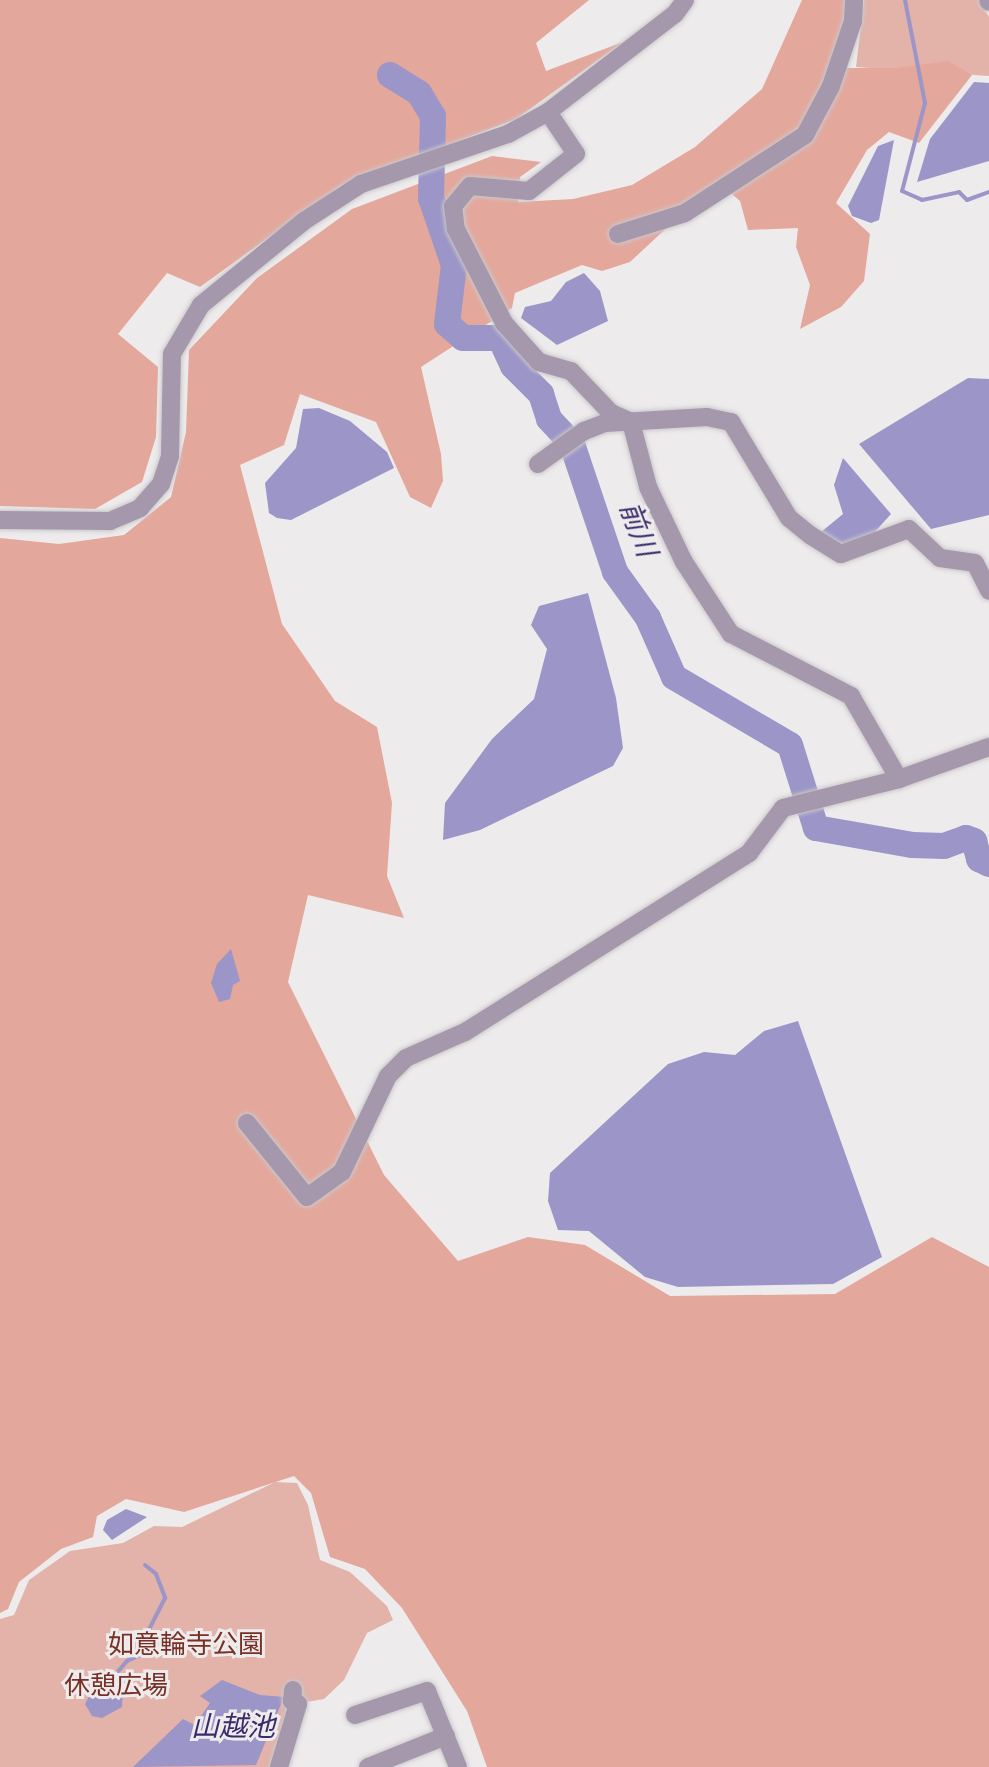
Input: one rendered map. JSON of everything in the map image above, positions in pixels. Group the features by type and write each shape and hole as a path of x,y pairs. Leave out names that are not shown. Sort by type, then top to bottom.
{"street":[{"path":"0,520 110,521 140,508 161,484 170,456 172,354 201,305 304,221 361,184 508,134 548,112 675,14 685,0"},
{"path":"618,234 685,213 805,135 831,86 853,21 854,0"},
{"path":"548,112 576,154 529,191 470,186 453,206 456,229 520,345 539,362 571,371 611,413 631,422"},
{"path":"538,464 584,431 631,422 707,417 731,422 789,518 810,535 841,554 909,529 940,558 975,563 989,591"},
{"path":"631,422 648,487 684,562 731,634 851,696 899,779"},
{"path":"247,1123 307,1197 342,1172 388,1076 406,1058 465,1032 749,853 783,808 899,779 989,747"},
{"path":"279,1767 298,1704 292,1701 293,1690"},
{"path":"355,1715 427,1691 458,1767"},
{"path":"368,1767 446,1736"}],"green space":[{"path":"864,0 978,0 989,17 989,76 856,67"},
{"name":"如意輪寺公園","path":"275,1482 297,1483 308,1505 320,1560 350,1572 387,1606 393,1620 367,1633 344,1680 324,1699 294,1704 281,1767 0,1767 0,1619 14,1615 29,1580 70,1551 123,1543 154,1526 182,1527"}],"shaded area":[{"path":"0,0 589,0 536,43 546,71 623,42 516,119 340,186 200,287 167,273 118,334 158,367 156,437 142,482 95,509 0,506"},
{"path":"802,0 846,0 846,18 831,68 897,68 948,61 972,75 919,143 889,132 867,150 836,203 870,234 864,281 841,307 800,329 810,285 796,247 798,228 748,230 740,201 717,181 630,262 602,271 582,265 515,293 512,308 421,367 441,454 443,481 431,508 410,497 376,422 300,394 284,445 240,465 282,624 335,701 377,727 392,803 387,876 404,918 308,895 288,982 384,1175 458,1261 528,1237 585,1245 670,1296 835,1294 932,1237 989,1267 989,1767 487,1767 467,1711 402,1608 365,1569 330,1557 311,1493 294,1476 184,1512 126,1499 97,1516 93,1537 61,1549 19,1582 8,1609 0,1613 0,538 59,544 124,535 171,497 186,432 189,350 257,278 352,209 492,156 541,162 520,177 518,202 573,199 632,185 695,147 762,89"}],"water":[{"path":"974,82 989,83 989,161 917,182 930,139"},
{"path":"894,140 879,220 871,223 852,216 848,206 878,146"},
{"path":"584,273 600,291 608,321 557,345 521,318 525,307 551,301 566,282"},
{"path":"968,378 989,379 989,515 931,529 859,444"},
{"path":"319,408 350,421 387,452 394,468 291,520 277,518 269,513 265,483 296,448 303,409"},
{"path":"843,458 891,514 874,533 839,551 815,537 843,514 834,485"},
{"path":"588,593 616,698 623,748 613,766 480,830 443,840 445,803 492,739 534,699 547,649 531,625 539,606"},
{"path":"231,949 240,981 233,985 230,999 219,1002 211,983 217,964"},
{"path":"798,1021 882,1257 833,1284 678,1287 645,1277 589,1231 558,1230 548,1201 550,1173 668,1064 704,1052 735,1055 764,1031"},
{"path":"126,1509 147,1517 112,1540 103,1530 107,1520"},
{"path":"111,1675 123,1688 122,1707 102,1718 92,1716 85,1704 93,1688"},
{"name":"山越池","path":"222,1680 260,1695 284,1697 256,1765 133,1767 183,1719 195,1725 210,1703 200,1696"}],"waterway":[{"path":"905,0 925,103 902,191 922,200 959,192 967,200 989,192"},
{"name":"前川","path":"390,75 419,93 433,116 431,198 454,265 447,324 463,338 500,338 513,366 541,394 549,419 572,444 615,572 648,618 674,677 790,745 816,828 912,845 944,846 966,838 974,841 979,859 989,864"},
{"path":"145,1565 156,1574 165,1598 150,1628"},
{"path":"114,1676 127,1661 149,1651 151,1636"}],"park label":[{"name":"休憩広場","path":"116,1688"}]}
